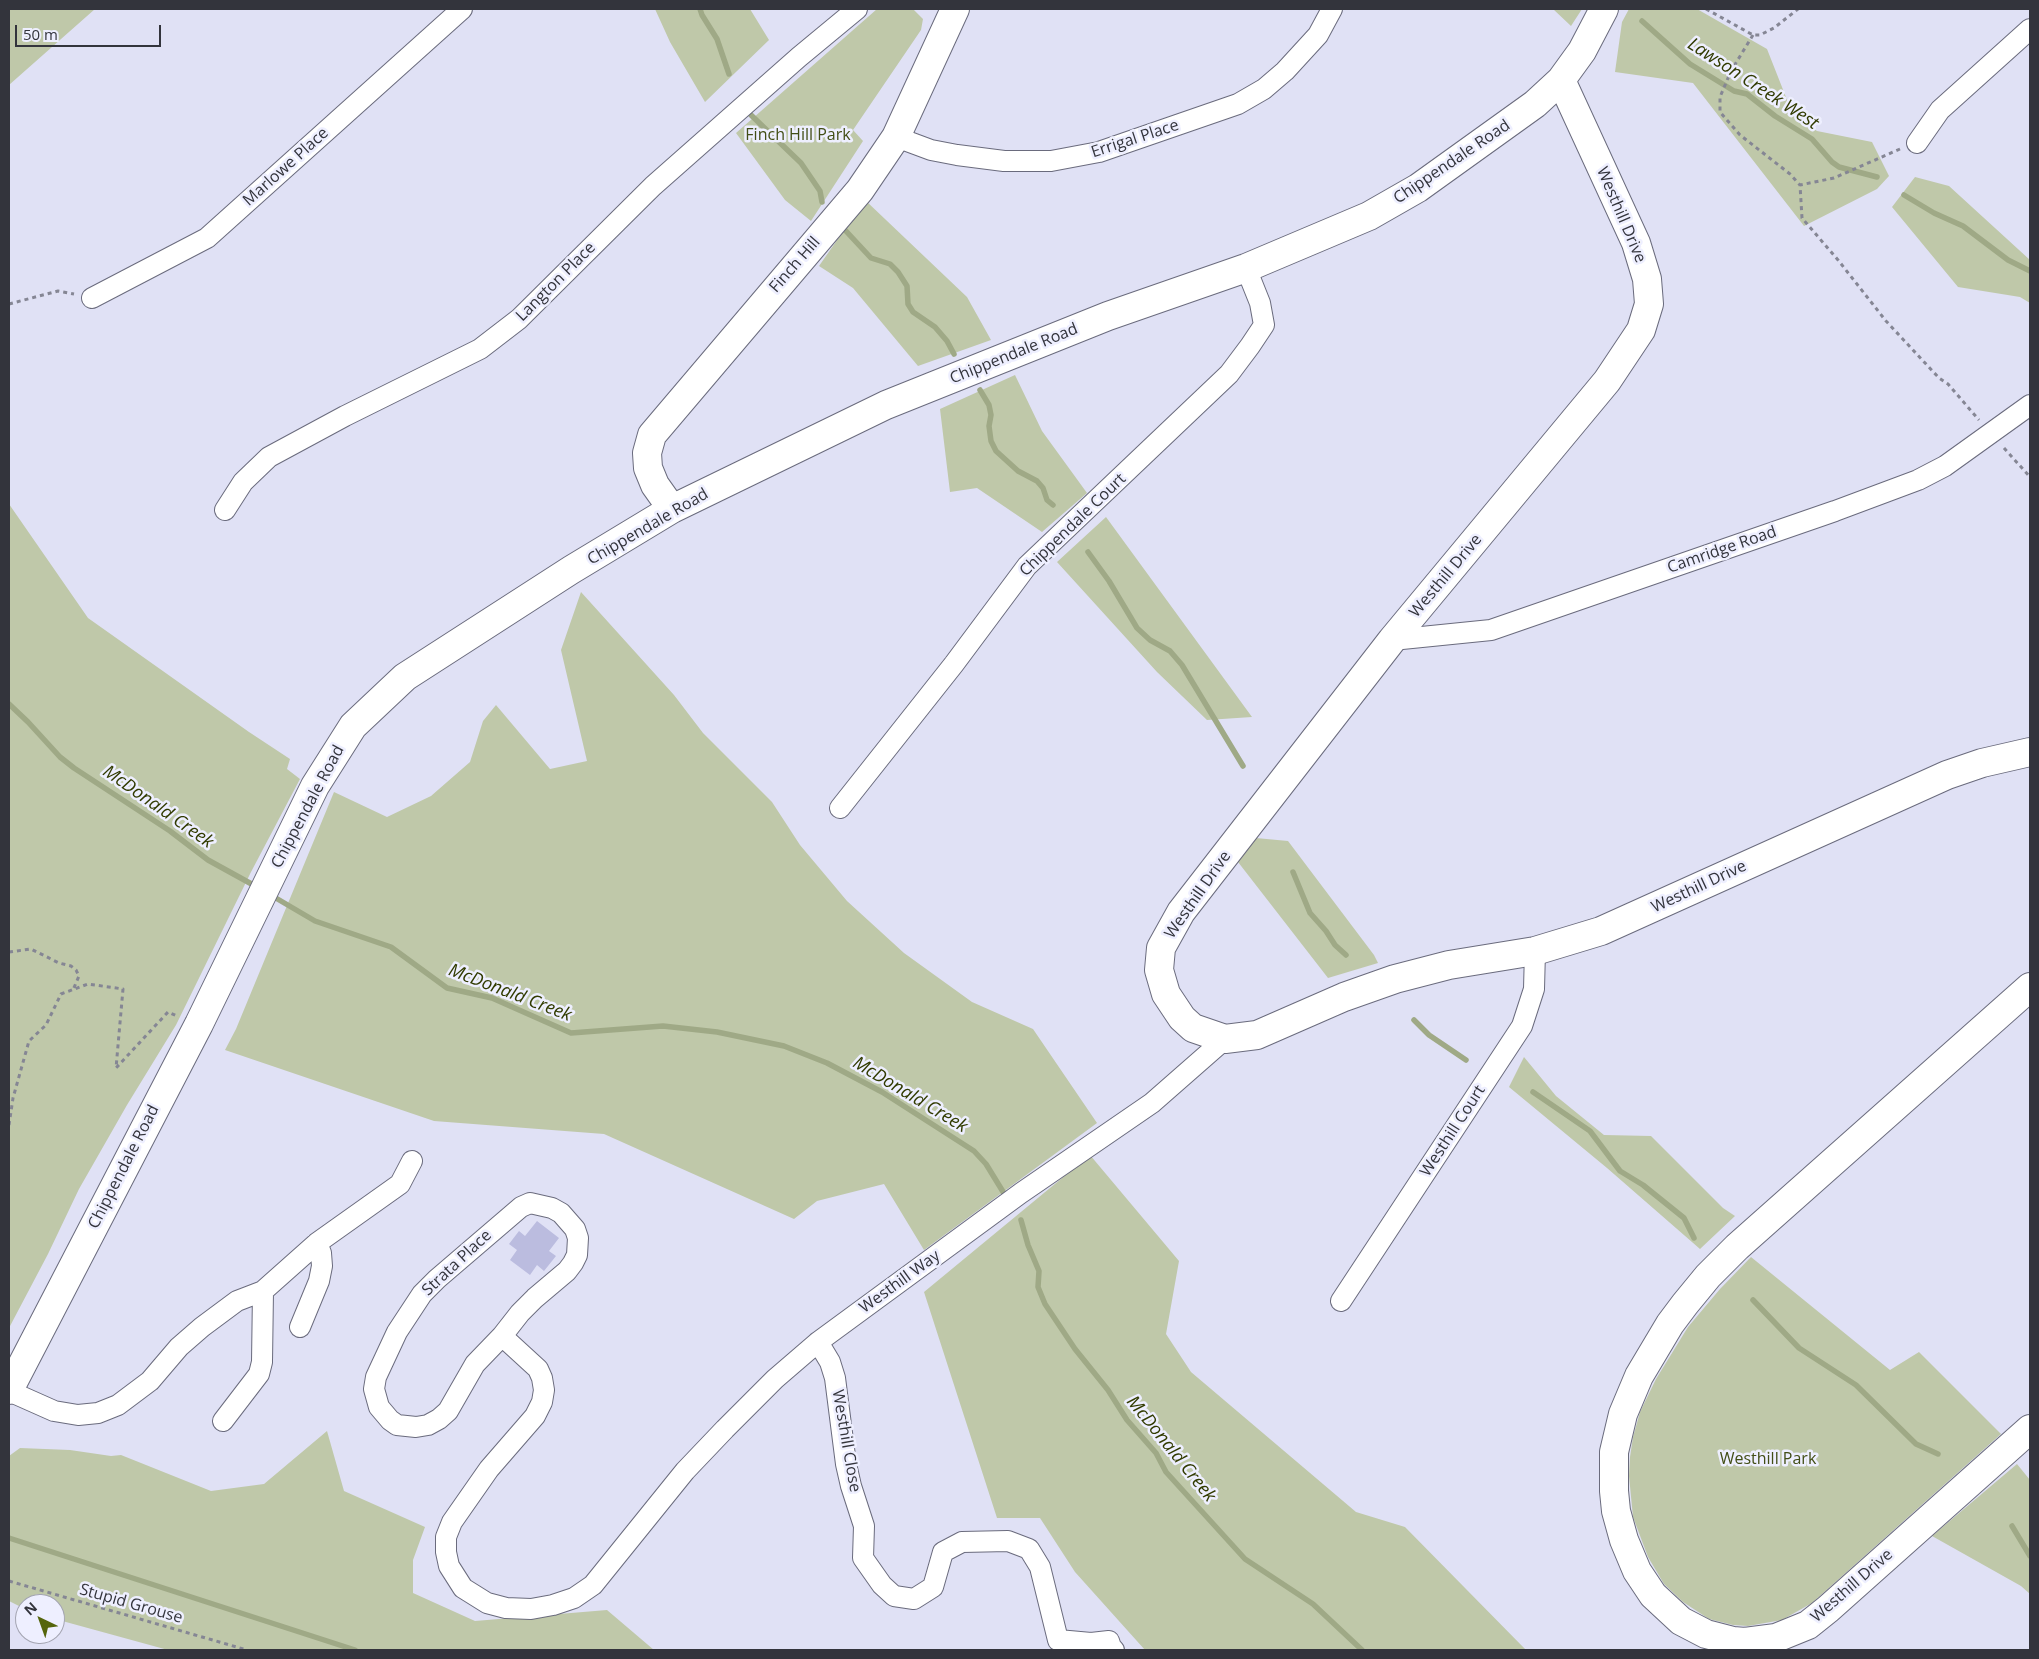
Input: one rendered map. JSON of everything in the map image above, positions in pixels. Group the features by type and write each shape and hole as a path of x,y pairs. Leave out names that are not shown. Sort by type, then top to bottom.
{"street":[{"name":"Marlowe Place","path":"92,298 207,238 462,9"},
{"name":"Langton Place","path":"226,510 243,482 269,457 344,416 480,349 519,319 653,186 799,57 858,9"},
{"name":"Finch Hill","path":"672,509 656,485 648,468 647,453 652,435 860,190 896,137 955,9"},
{"name":"Errigal Place","path":"896,137 931,150 1004,161 1051,161 1098,152 1238,104 1264,89 1285,71 1318,35 1332,9"},
{"name":"Chippendale Road","path":"9,1390 199,1024 315,786 353,726 405,677 571,570 672,509 886,405 1108,316 1246,268 1369,216 1418,188 1535,104 1561,80 1582,51 1604,9"},
{"path":"1917,143 1940,110 2030,30"},
{"name":"Westhill Drive","path":"1561,80 1636,243 1647,279 1649,304 1641,330 1607,381 1392,640 1181,912 1161,948 1159,970 1166,994 1182,1018 1193,1028 1225,1039 1257,1035 1344,997 1395,980 1449,964 1535,951 1628,920 1947,775 1982,763 2030,752"},
{"name":"Chippendale Court","path":"840,808 954,664 1027,566 1229,374 1264,325 1260,303 1246,268"},
{"name":"Camridge Road","path":"1392,640 1491,630 1918,480 1945,466 2030,405"},
{"name":"Westhill Court","path":"1341,1301 1522,1026 1534,989 1535,951"},
{"name":"Westhill Drive","path":"2030,987 1738,1248 1708,1276 1685,1304 1646,1363 1630,1394 1623,1414 1614,1452 1616,1511 1624,1540 1638,1571 1653,1594 1681,1621 1706,1634 1733,1641 1745,1642 1776,1638 1808,1625 1828,1609 2030,1429"},
{"name":"Westhill Way","path":"502,1336 538,1369 544,1390 542,1402 535,1416 489,1469 452,1522 446,1537 446,1552 449,1566 464,1588 487,1603 506,1608 531,1609 553,1605 574,1598 593,1585 685,1471 775,1379 818,1342 1021,1193 1152,1103 1225,1039"},
{"path":"9,1390 54,1411 78,1415 98,1413 118,1405 150,1381 179,1347 202,1328 237,1301 263,1291 317,1243 400,1184 412,1161"},
{"name":"Strata Place","path":"530,1203 552,1208 565,1217 575,1229 578,1238 577,1255 574,1264 530,1303 502,1336 475,1364 448,1411 439,1419 428,1425 406,1428 390,1420 379,1407 374,1389 376,1376 397,1332 422,1294 468,1250 521,1206 530,1203"},
{"path":"300,1327 319,1281 322,1266 321,1253 317,1243"},
{"path":"223,1420 259,1374 262,1362 263,1291"},
{"name":"Westhill Close","path":"818,1342 830,1362 837,1387 846,1464 864,1526 863,1558 882,1585 894,1596 914,1599 933,1587 943,1552 962,1542 1008,1541 1028,1549 1040,1567 1058,1640 1091,1643 1109,1641 1114,1650"}],"path":[{"path":"1706,9 1754,35 1760,35 1774,28 1798,9"},
{"path":"1754,35 1731,70 1720,97 1720,112 1740,135 1790,174 1800,186 1802,218 1886,321 1939,378 1948,384 1981,422"},
{"path":"1800,186 1834,178 1891,152"},
{"path":"9,304 58,291 92,298"},
{"path":"1999,442 2030,477"},
{"path":"9,952 31,949 59,963 71,966 79,976 73,990"},
{"path":"9,1125 13,1098 29,1041 46,1024 61,994 88,984 123,988 116,1068 168,1012 199,1024"},
{"name":"Stupid Grouse","path":"9,1582 247,1650"}],"green space":[{"path":"9,9 95,9 9,85"},
{"path":"655,9 750,9 769,40 705,102 670,42"},
{"name":"Finch Hill Park","path":"877,9 913,9 923,19 921,30 853,130 863,141 811,221 785,200 736,133"},
{"path":"1553,9 1582,9 1571,26"},
{"path":"1629,9 1697,9 1767,49 1793,115 1817,131 1872,142 1889,176 1877,189 1804,226 1693,83 1615,72 1622,22"},
{"path":"1915,177 1949,186 2030,260 2030,303 2020,297 1958,287 1892,207"},
{"path":"865,200 967,297 991,340 918,366 853,288 819,266"},
{"path":"1015,375 1042,431 1087,493 1042,532 977,488 950,492 940,409"},
{"path":"9,504 88,618 290,759 287,769 300,779 251,872 176,1025 79,1189 48,1254 9,1328"},
{"path":"1106,517 1252,717 1207,720 1157,672 1057,562"},
{"path":"581,592 674,695 703,733 772,802 800,845 847,901 904,953 972,1002 1033,1029 1097,1123 924,1250 884,1184 817,1201 794,1219 604,1134 434,1121 225,1050 236,1029 334,792 387,817 431,796 470,762 483,721 496,705 550,769 587,761 561,650"},
{"path":"1256,838 1288,841 1374,955 1378,963 1328,978 1238,862"},
{"path":"1524,1057 1556,1096 1604,1135 1651,1136 1723,1208 1735,1216 1700,1249 1607,1168 1509,1087"},
{"path":"1090,1155 1179,1261 1166,1334 1191,1372 1356,1512 1405,1527 1526,1650 1145,1650 1075,1572 1040,1518 997,1518 924,1292"},
{"name":"Westhill Park","path":"1751,1257 1890,1370 1919,1352 2001,1434 1812,1603 1782,1620 1748,1626 1733,1625 1709,1619 1683,1602 1664,1584 1648,1557 1633,1517 1629,1476 1633,1437 1640,1412 1656,1379 1688,1327 1720,1289"},
{"path":"327,1431 344,1491 425,1527 413,1560 413,1593 475,1621 607,1610 654,1650 168,1650 65,1622 65,1594 15,1594 15,1604 9,1601 9,1456 20,1448 70,1450 111,1456 121,1455 211,1491 264,1484"},
{"path":"2017,1464 2030,1480 2030,1594 2021,1586 1932,1536"}],"building":[{"path":"537,1221 559,1238 549,1251 556,1256 544,1271 537,1265 530,1275 510,1260 517,1250 509,1244 519,1231 525,1236"}],"waterway":[{"path":"700,9 717,39 729,74"},
{"name":"Lawson Creek West","path":"1642,21 1690,64 1734,91 1747,94 1775,116 1812,139 1832,162 1839,167 1877,177"},
{"path":"751,115 801,163 820,191 822,202"},
{"name":"Lawson Creek West","path":"1904,195 1934,213 1963,226 2008,260 2030,271"},
{"path":"845,230 871,258 890,264 898,272 907,286 908,304 913,312 935,327 947,341 954,354"},
{"path":"980,390 989,405 991,441 996,451 1018,471 1037,481 1043,488 1047,500 1053,505"},
{"path":"1088,552 1109,581 1137,628 1150,640 1170,651 1182,665 1243,766"},
{"name":"McDonald Creek","path":"9,704 60,757 74,768 170,831 208,860 257,887"},
{"path":"1293,872 1310,913 1326,931 1335,945 1346,955"},
{"name":"McDonald Creek","path":"269,894 315,921 391,947 447,988 492,998 571,1033 663,1026 717,1032 784,1046 827,1063 882,1092 974,1151 986,1164 1005,1195"},
{"path":"1414,1020 1429,1035 1466,1060"},
{"path":"1533,1092 1590,1131 1620,1171 1643,1185 1684,1218 1694,1238"},
{"name":"McDonald Creek","path":"1021,1220 1028,1245 1039,1271 1038,1287 1045,1304 1075,1349 1108,1390 1127,1420 1156,1453 1166,1472 1245,1559 1313,1604 1362,1650"},
{"path":"1753,1300 1799,1348 1856,1385 1916,1444 1938,1454"},
{"path":"2012,1526 2030,1556"},
{"path":"9,1538 355,1650"}]}
